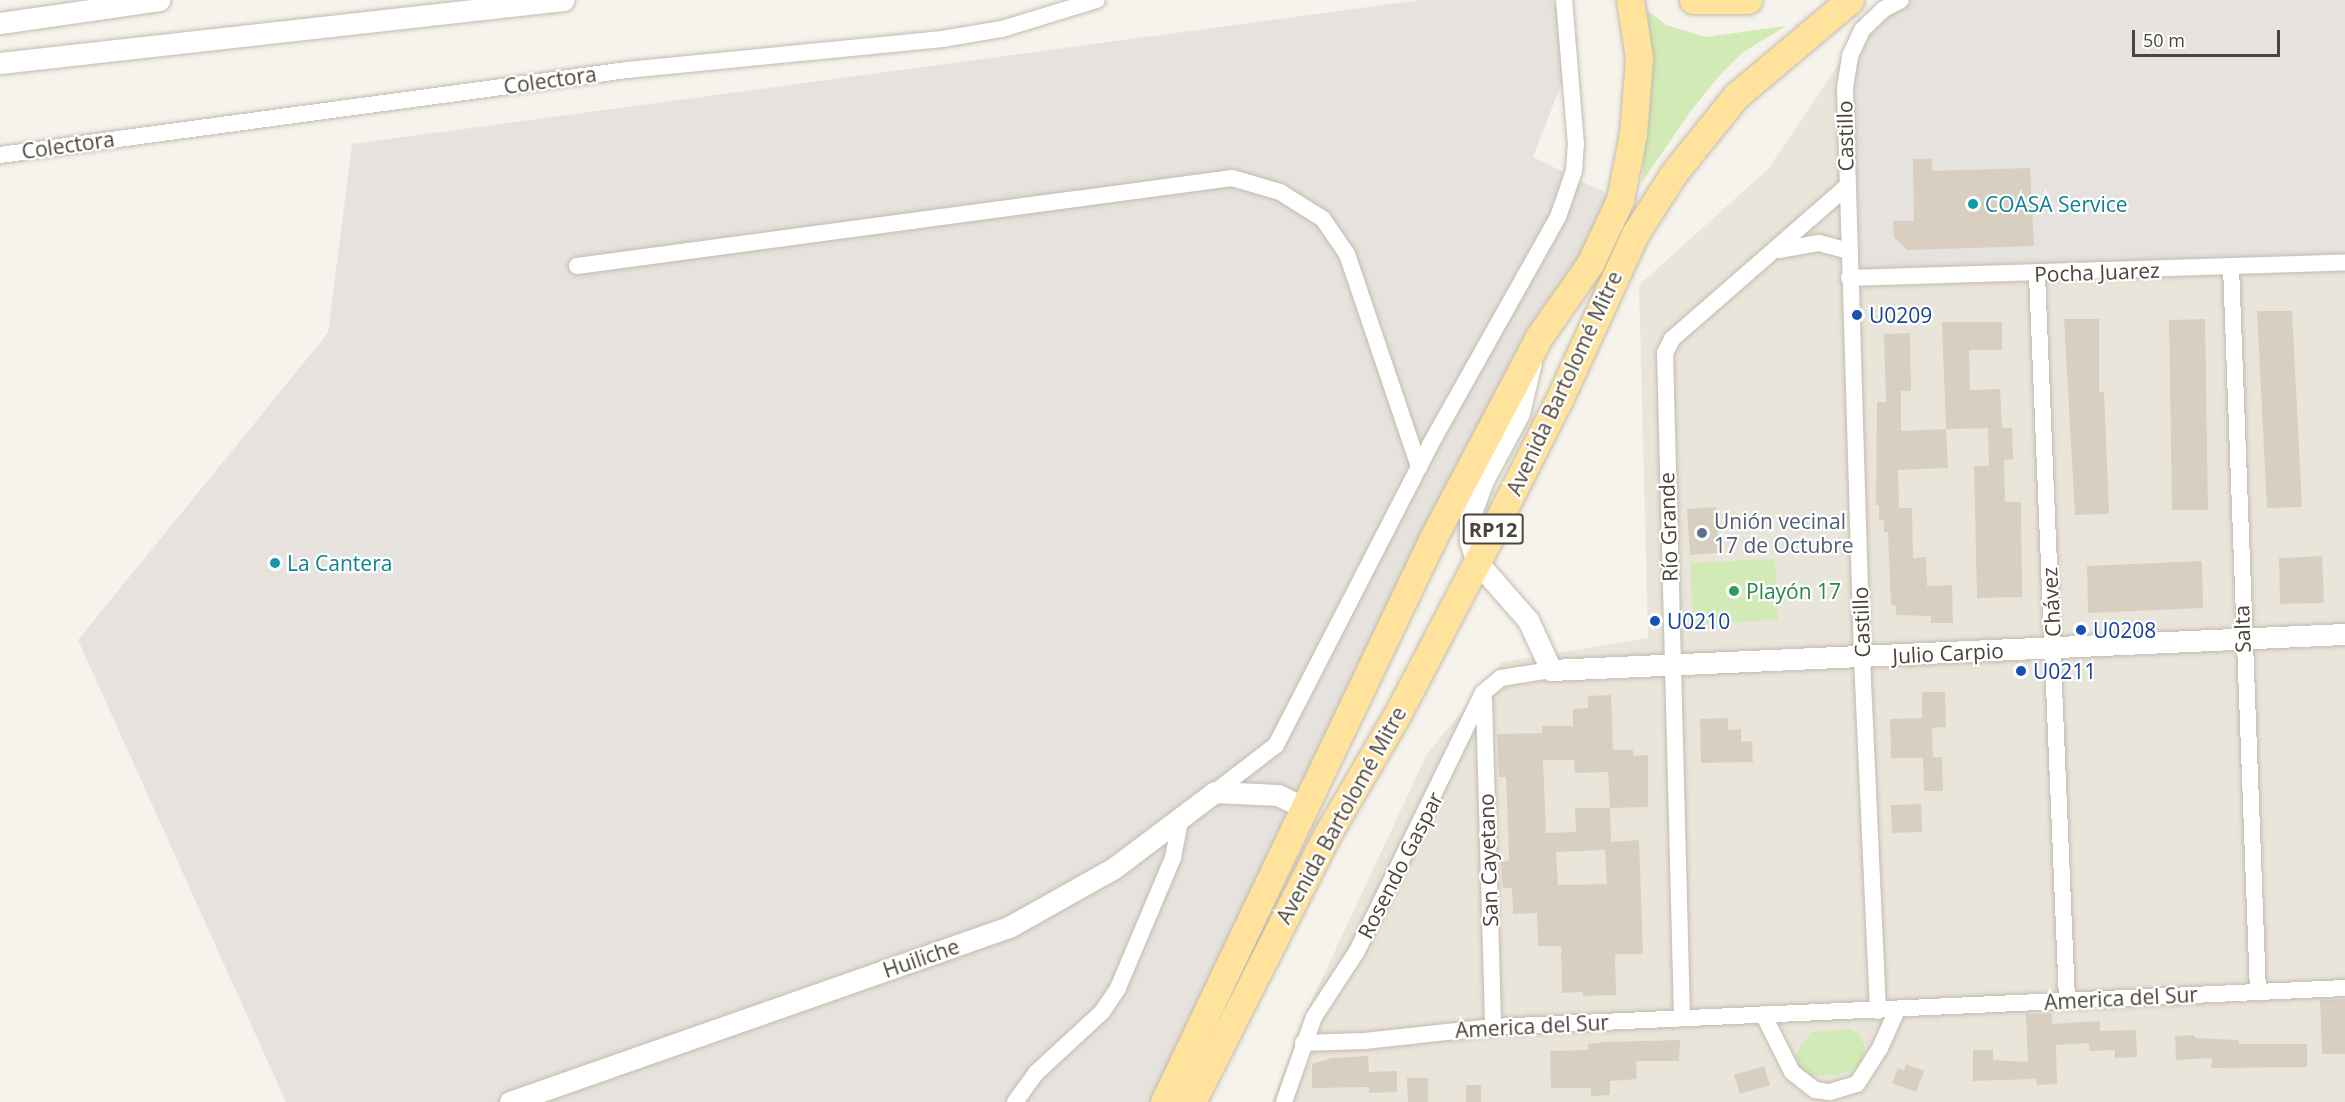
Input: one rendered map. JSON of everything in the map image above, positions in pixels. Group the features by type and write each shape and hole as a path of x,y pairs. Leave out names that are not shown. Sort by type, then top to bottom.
{"main road":[{"name":"Avenida Bartolomé Mitre","path":"1164,1102 1307,808 1433,538 1531,353 1590,264 1620,200 1631,146 1638,58 1630,0"},
{"path":"1693,0 1748,0"},
{"name":"Avenida Bartolomé Mitre","path":"1192,1102 1323,841 1396,715 1477,562 1559,400 1617,270 1653,204 1736,96 1850,0"}],"street":[{"path":"0,23 159,0"},
{"path":"0,63 95,50 263,36 563,0"},
{"name":"Colectora","path":"0,155 627,70 942,39 1002,29 1097,0"},
{"path":"1215,792 1276,745 1419,467 1567,196 1576,145 1564,0"},
{"name":"Castillo","path":"1878,1011 1862,657 1846,187 1845,88 1850,56 1862,30 1884,9 1901,0"},
{"path":"577,266 1232,178 1280,192 1323,219 1347,254 1419,467"},
{"name":"Río Grande","path":"1682,1018 1665,353 1672,339 1846,187"},
{"path":"1776,250 1819,243 1848,251"},
{"name":"Pocha Juarez","path":"1849,278 2037,274 2345,262"},
{"name":"Salta","path":"2231,266 2242,639 2258,991"},
{"name":"Chávez","path":"2037,274 2067,1001"},
{"path":"1484,693 1501,678 1551,670 1528,620 1477,562 1470,541 1470,516 1483,480 1519,413 1531,372 1531,353"},
{"name":"Julio Carpio","path":"1551,670 1672,667 2345,634"},
{"name":"San Cayetano","path":"1484,693 1493,1027"},
{"name":"Rosendo Gaspar","path":"1284,1102 1314,1017 1357,951 1484,693"},
{"path":"1215,792 1278,795 1307,808"},
{"name":"Huiliche","path":"510,1102 1009,927 1114,868 1180,816 1215,792"},
{"path":"1015,1102 1036,1073 1102,1012 1118,988 1173,858 1180,816"},
{"name":"America del Sur","path":"1303,1043 1364,1041 1493,1027 2345,988"},
{"path":"1763,1014 1792,1072 1815,1090 1830,1092 1857,1084 1881,1048 1897,1010"}],"shaded area":[{"path":"1421,0 1552,0 1578,41 1533,157 1620,200 1539,337 1164,1102 286,1102 78,640 328,333 352,144"},
{"path":"1882,0 2345,0 2345,1102 1272,1102 1304,1017 1427,754 1502,662 1648,638 1639,285 1768,169"},
{"path":"1901,0 2345,0 2345,262 1849,278 1845,88 1862,30"}],"green space":[{"path":"1647,10 1666,25 1706,37 1786,26 1742,53 1721,74 1693,108 1642,182 1652,56"},
{"name":"Playón 17","path":"1775,559 1778,620 1693,624 1690,563"},
{"path":"1851,1029 1860,1035 1865,1048 1860,1067 1837,1075 1804,1075 1797,1066 1797,1052 1811,1032"}],"building":[{"name":"COASA Service","path":"1913,159 1932,159 1932,171 2030,168 2034,246 1907,250 1894,237 1893,221 1914,221"},
{"path":"2257,311 2292,311 2302,507 2267,508"},
{"path":"2064,319 2099,319 2099,392 2104,392 2109,514 2075,515"},
{"path":"2205,319 2208,510 2172,510 2169,320"},
{"path":"1942,322 2002,322 2002,350 1969,350 1970,390 2000,389 2002,428 1946,429"},
{"path":"1910,333 1911,391 1901,391 1901,431 1946,429 1948,468 1898,470 1899,508 1912,508 1913,558 1926,557 1927,586 1952,585 1953,623 1931,623 1931,616 1896,615 1896,606 1891,605 1888,532 1884,532 1884,520 1879,521 1879,505 1876,505 1877,402 1886,402 1884,334"},
{"path":"1988,428 2012,428 2013,459 2004,460 2005,502 2021,502 2022,597 1977,598 1974,466 1989,466"},
{"path":"1716,507 1719,553 1690,555 1687,509"},
{"path":"2322,556 2324,603 2280,604 2279,558"},
{"path":"2202,561 2203,608 2088,613 2087,566"},
{"path":"1922,692 1945,692 1946,727 1932,728 1933,758 1891,758 1890,719 1922,718"},
{"path":"1611,695 1613,750 1633,750 1633,756 1648,755 1648,807 1610,808 1611,842 1639,840 1643,954 1615,954 1616,995 1583,996 1583,992 1562,993 1561,946 1538,946 1537,913 1513,914 1512,888 1503,888 1501,862 1509,861 1508,827 1506,777 1499,777 1497,734 1542,733 1542,726 1573,726 1573,709 1588,708 1588,696","holes":["1543,760 1574,760 1575,773 1608,772 1610,808 1575,808 1576,832 1546,833","1605,850 1607,884 1558,885 1556,852"]},
{"path":"1728,718 1728,730 1741,729 1741,742 1752,741 1753,762 1701,763 1700,719"},
{"path":"1942,757 1943,791 1924,791 1923,758"},
{"path":"1921,804 1922,832 1892,833 1891,805"},
{"path":"2345,999 2345,1054 2322,1054 2320,1000"},
{"path":"2026,1014 2052,1014 2052,1024 2100,1021 2100,1031 2136,1030 2137,1057 2115,1058 2115,1050 2089,1051 2089,1043 2056,1045 2057,1084 2037,1085 2036,1079 1973,1081 1973,1050 1993,1050 1993,1060 2028,1062"},
{"path":"2194,1035 2195,1038 2239,1040 2239,1044 2307,1044 2307,1067 2211,1068 2212,1058 2176,1060 2175,1036"},
{"path":"1680,1040 1679,1061 1636,1061 1637,1079 1610,1081 1610,1095 1591,1096 1591,1088 1551,1088 1550,1051 1589,1050 1588,1044 1607,1042"},
{"path":"1368,1056 1369,1072 1397,1071 1397,1092 1369,1093 1369,1087 1312,1088 1312,1064 1332,1058"},
{"path":"1906,1064 1924,1071 1916,1092 1892,1083 1898,1068 1904,1070"},
{"path":"1764,1066 1770,1085 1740,1094 1734,1075"},
{"path":"1407,1078 1428,1078 1428,1102 1408,1102"},
{"path":"1466,1085 1481,1085 1481,1102 1466,1102"}],"place":[{"name":"COASA Service","path":"1973,204"},
{"name":"U0209","path":"1857,315"},
{"name":"Unión vecinal 17 de Octubre","path":"1702,533"},
{"name":"La Cantera","path":"275,563"},
{"name":"Playón 17","path":"1734,591"},
{"name":"U0210","path":"1655,621"},
{"name":"U0208","path":"2081,630"},
{"name":"U0211","path":"2021,671"}]}
